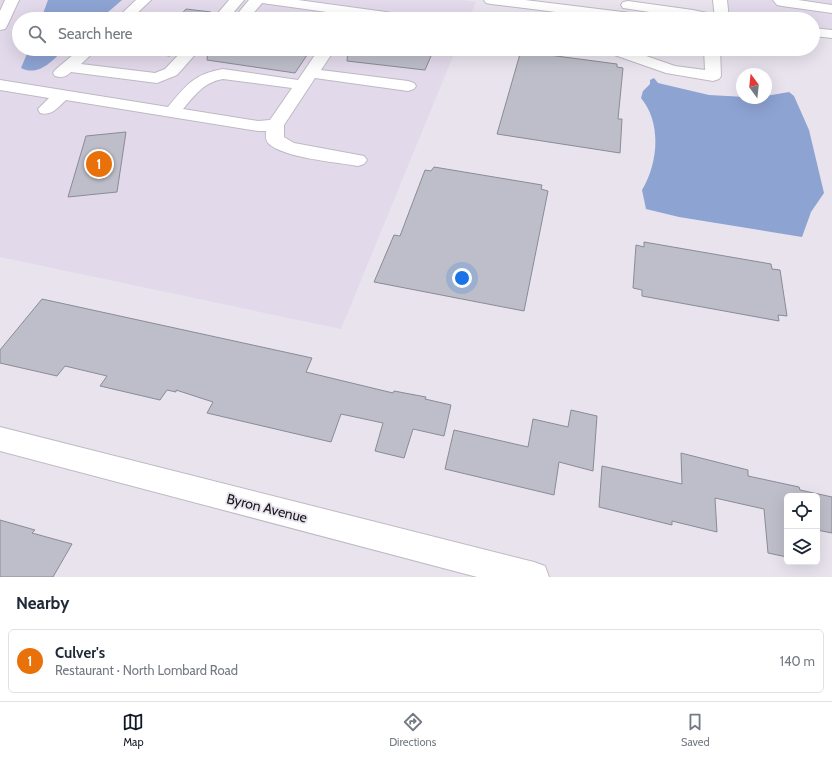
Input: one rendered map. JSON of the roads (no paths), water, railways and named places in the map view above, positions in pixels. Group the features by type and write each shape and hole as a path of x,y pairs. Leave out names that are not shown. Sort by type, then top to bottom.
{"street":[{"path":"0,26 12,0"},
{"path":"131,12 144,0"},
{"path":"226,12 237,0"},
{"path":"246,12 257,0"},
{"path":"267,0 356,7 373,12"},
{"path":"492,0 590,12"},
{"path":"588,0 678,12"},
{"path":"720,0 721,12"},
{"path":"780,0 782,2 830,9"},
{"path":"820,33 832,34"},
{"path":"41,91 80,56"},
{"path":"68,67 157,78 171,72 186,56"},
{"path":"322,56 275,125 275,140 289,148 358,160"},
{"path":"631,56 672,70 713,76 712,56"},
{"path":"144,126 166,111 198,82 211,75 223,74 408,86"},
{"path":"0,85 258,126 275,125"},
{"path":"46,109 63,94"},
{"name":"Byron Avenue","path":"0,439 534,577"}],"water":[{"path":"48,0 122,0 108,12 44,12"},
{"path":"26,56 57,56 40,69 28,70 21,68"},
{"path":"654,78 658,83 709,95 736,96 736,104 772,104 772,95 789,92 794,96 809,130 824,193 811,212 802,237 679,217 646,209 642,190 652,168 655,131 648,108 641,98 643,91 650,84 650,80"}],"place":[{"name":"Culver's","path":"99,164"}]}
